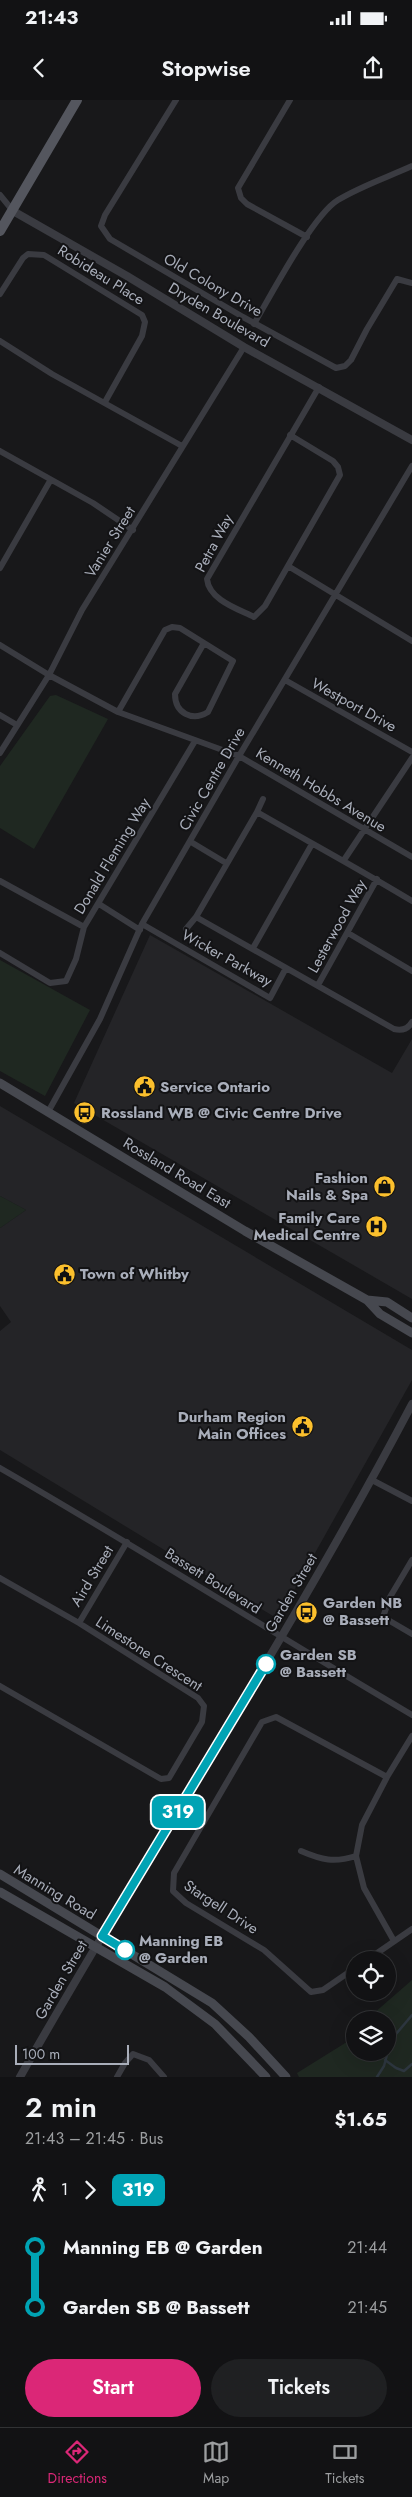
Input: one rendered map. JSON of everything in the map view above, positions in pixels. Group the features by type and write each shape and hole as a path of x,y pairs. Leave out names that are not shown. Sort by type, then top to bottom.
{"main road":[{"path":"0,231 77,100"},
{"name":"Rossland Road East","path":"0,1082 245,1231 367,1300 380,1314 412,1333"},
{"name":"Rossland Road East","path":"367,1300 387,1302 412,1318"},
{"name":"Manning Road","path":"0,1874 212,2003 249,2037 286,2077"},
{"name":"Manning Road","path":"0,1892 165,1987 214,2024 266,2077"}],"street":[{"name":"Old Colony Drive","path":"176,100 105,215 101,226 110,239 254,324 336,368 344,366 351,360 397,279 412,283"},
{"path":"290,100 238,188 241,198 248,204 307,237"},
{"path":"254,324 307,237 324,213 337,200 412,166"},
{"path":"0,195 13,211"},
{"path":"0,204 13,211"},
{"name":"Dryden Boulevard","path":"13,211 127,276 244,347 412,440"},
{"name":"Robideau Place","path":"0,294 23,258 28,254 44,255 142,315 145,322 142,336 105,402"},
{"path":"0,341 52,374 182,446"},
{"name":"Vanier Street","path":"0,753 49,675 82,610 244,347"},
{"name":"Petra Way","path":"290,436 333,461 338,467 340,475 265,606 254,617 218,598 207,586 206,579 290,436 319,387"},
{"path":"0,451 93,504 133,530"},
{"name":"Civic Centre Drive","path":"48,1112 100,1019 141,927 239,756 412,466"},
{"path":"0,568 50,481"},
{"path":"288,566 412,641"},
{"path":"118,712 165,630 172,627 180,628 233,661 208,712 201,717 193,718 175,703 175,694 204,643"},
{"name":"Kenneth Hobbs Avenue","path":"0,645 49,675 118,712 239,756 412,857"},
{"name":"Westport Drive","path":"285,680 412,752"},
{"path":"0,715 18,725"},
{"name":"Donald Fleming Way","path":"1,884 84,927 195,741"},
{"path":"344,860 412,758"},
{"name":"Wicker Parkway","path":"186,929 196,917 263,799"},
{"path":"257,812 344,860 412,901"},
{"path":"191,842 226,863"},
{"path":"253,948 312,844"},
{"name":"Lesterwood Way","path":"318,985 377,879"},
{"path":"99,904 141,927"},
{"name":"Wicker Parkway","path":"196,917 394,1029 401,1031 406,1029 412,1022"},
{"path":"0,953 50,982 66,981 76,959 84,927"},
{"name":"Wicker Parkway","path":"141,927 270,998 286,968"},
{"path":"348,933 412,971"},
{"name":"Garden Street","path":"20,2077 102,1936 282,1638 372,1480 412,1404"},
{"name":"Bassett Boulevard","path":"0,1468 127,1542 282,1638 412,1715"},
{"path":"372,1480 412,1501"},
{"name":"Aird Street","path":"79,1623 127,1542"},
{"path":"412,1560 390,1597 383,1617 412,1634"},
{"name":"Limestone Crescent","path":"0,1578 79,1623 198,1698 204,1706 202,1722 169,1778 161,1779 0,1686"},
{"name":"Stargell Drive","path":"346,1974 323,1990 311,1992 264,1950 186,1903 173,1891 174,1873 262,1722 276,1717 387,1777"},
{"path":"394,1941 364,1888 356,1856 362,1825 387,1777 412,1736"},
{"path":"301,1850 318,1858 339,1861 356,1856"},
{"path":"380,1951 412,1929"},
{"path":"116,2077 124,2063 133,2054 149,2060 164,2077"}],"shaded area":[{"path":"56,695 108,719 34,849 0,828 0,766 50,696"},
{"path":"150,935 392,1073 412,1039 412,1299 74,1103"},
{"path":"0,960 90,1010 45,1096 0,1071"},
{"path":"0,1106 412,1350 412,1380 278,1619 0,1450 0,1331 11,1322 0,1306 0,1228 26,1210 0,1196"},
{"path":"0,1196 26,1210 0,1228"},
{"path":"412,1980 412,2077 299,2077 297,2073 346,2042 346,2061 396,2061 396,2011 376,2011 388,2001 396,2001 396,1994"}],"waterway":[{"path":"377,2077 384,2066 391,2040 412,2015"},
{"path":"386,2061 404,2071 412,2064"}],"bus line":[{"name":"319","path":"125,1950 102,1936 266,1664"}],"place":[{"name":"Service Ontario","path":"144,1087"},
{"name":"Rossland WB @ Civic Centre Drive","path":"85,1113"},
{"name":"Fashion Nails & Spa","path":"384,1187"},
{"name":"Family Care Medical Centre","path":"376,1227"},
{"name":"Town of Whitby","path":"64,1274"},
{"name":"Durham Region Main Offices","path":"302,1426"},
{"name":"Garden NB @ Bassett","path":"307,1612"},
{"name":"Garden SB @ Bassett","path":"266,1664"},
{"name":"Manning EB @ Garden","path":"125,1950"}]}
